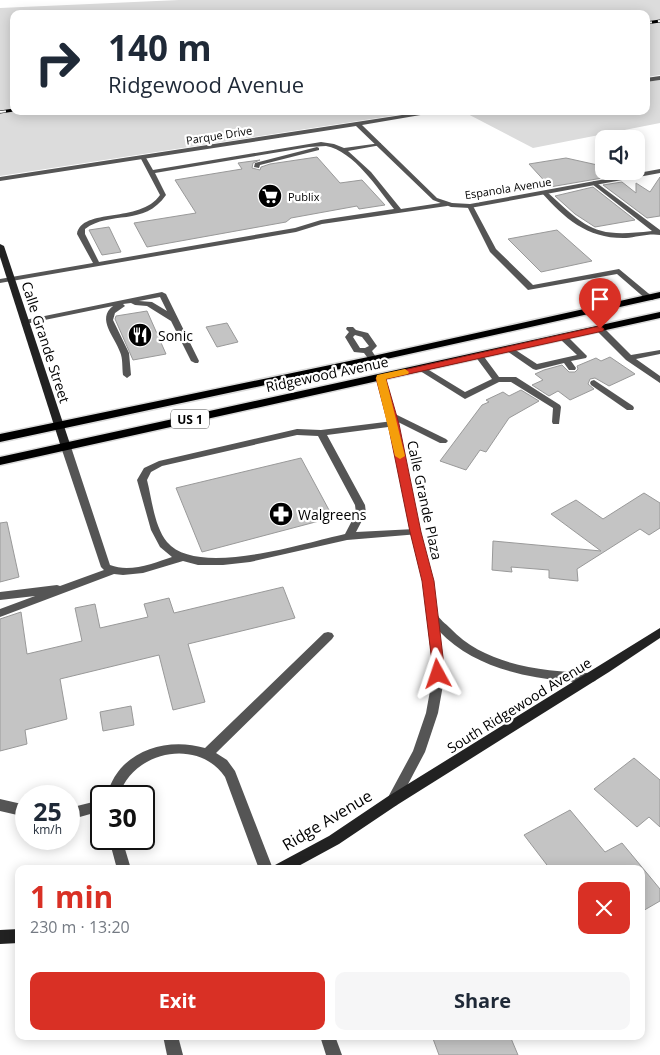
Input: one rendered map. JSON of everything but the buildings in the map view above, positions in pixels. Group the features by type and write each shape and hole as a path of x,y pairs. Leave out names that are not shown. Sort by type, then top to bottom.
{"main road":[{"path":"632,322 645,312 655,296"},
{"name":"Ridgewood Avenue","path":"0,438 370,355 655,296"},
{"name":"Ridgewood Avenue","path":"0,461 660,315"}],"street":[{"name":"Parque Drive","path":"0,180 415,115"},
{"name":"Espanola Avenue","path":"358,124 435,199 447,204 470,206 660,171"},
{"path":"343,150 379,144"},
{"path":"152,172 308,145 332,145 343,150 358,162 399,211"},
{"path":"257,167 257,164 332,145"},
{"path":"97,264 81,234 82,228 91,221 148,210 155,206 163,195 143,157"},
{"path":"594,183 659,233"},
{"path":"544,192 582,227 594,232 607,236 659,233"},
{"path":"0,281 296,230 320,222 447,204"},
{"path":"470,206 493,250 531,288 618,270 655,296"},
{"name":"Calle Grande Street","path":"0,246 66,447"},
{"path":"25,322 162,294 195,360"},
{"path":"127,375 125,353 109,314 113,310 135,303 149,304 175,320"},
{"path":"600,329 629,358 660,380"},
{"path":"352,330 349,337 357,350 370,355"},
{"path":"508,349 536,367 584,356 563,337"},
{"path":"629,358 660,352"},
{"path":"479,356 497,380"},
{"path":"566,360 572,368"},
{"path":"421,368 465,396 497,380 513,379 556,406 556,422"},
{"name":"Calle Grande Plaza","path":"381,378 392,420 415,532 428,581 434,618 438,674 432,713 419,752 392,800"},
{"path":"594,383 630,408"},
{"path":"415,532 380,533 348,537 244,560 211,563 194,562 176,557 164,545 156,528 142,480 144,473 159,464 297,432 322,433 392,420 443,441"},
{"path":"322,433 360,505 361,512 348,537"},
{"path":"66,447 106,567 112,571"},
{"path":"0,613 112,571 131,572 182,558"},
{"path":"0,596 68,588"},
{"path":"434,618 461,645 489,659 528,671 562,677 591,678"},
{"name":"South Ridgewood Avenue","path":"392,800 591,678 660,632"},
{"path":"207,754 328,636"},
{"path":"117,785 132,764 146,755 162,749 177,749 207,754 229,772 264,865"},
{"name":"Ridge Avenue","path":"287,865 334,840 392,800"},
{"path":"0,806 15,809"},
{"path":"119,850 123,865"},
{"path":"0,937 15,936"},
{"path":"171,1040 175,1055"},
{"path":"328,1040 334,1055"}],"shaded area":[{"path":"179,0 660,0 660,75 650,76 650,10 10,10 10,115 397,115 0,176 0,8"},
{"path":"660,80 660,123 624,130 595,130 595,136 533,148 470,115 650,115 650,81"}],"railway":[{"path":"650,22 660,21"},
{"path":"0,112 10,111"}],"slow traffic":[{"path":"400,456 394,424 381,378 405,372"}],"place":[{"name":"Publix","path":"270,196"},
{"name":"Sonic","path":"140,335"},
{"name":"Walgreens","path":"281,514"}],"route":[{"path":"438,674 434,618 428,581 415,532 394,424 381,378 600,329"}]}
